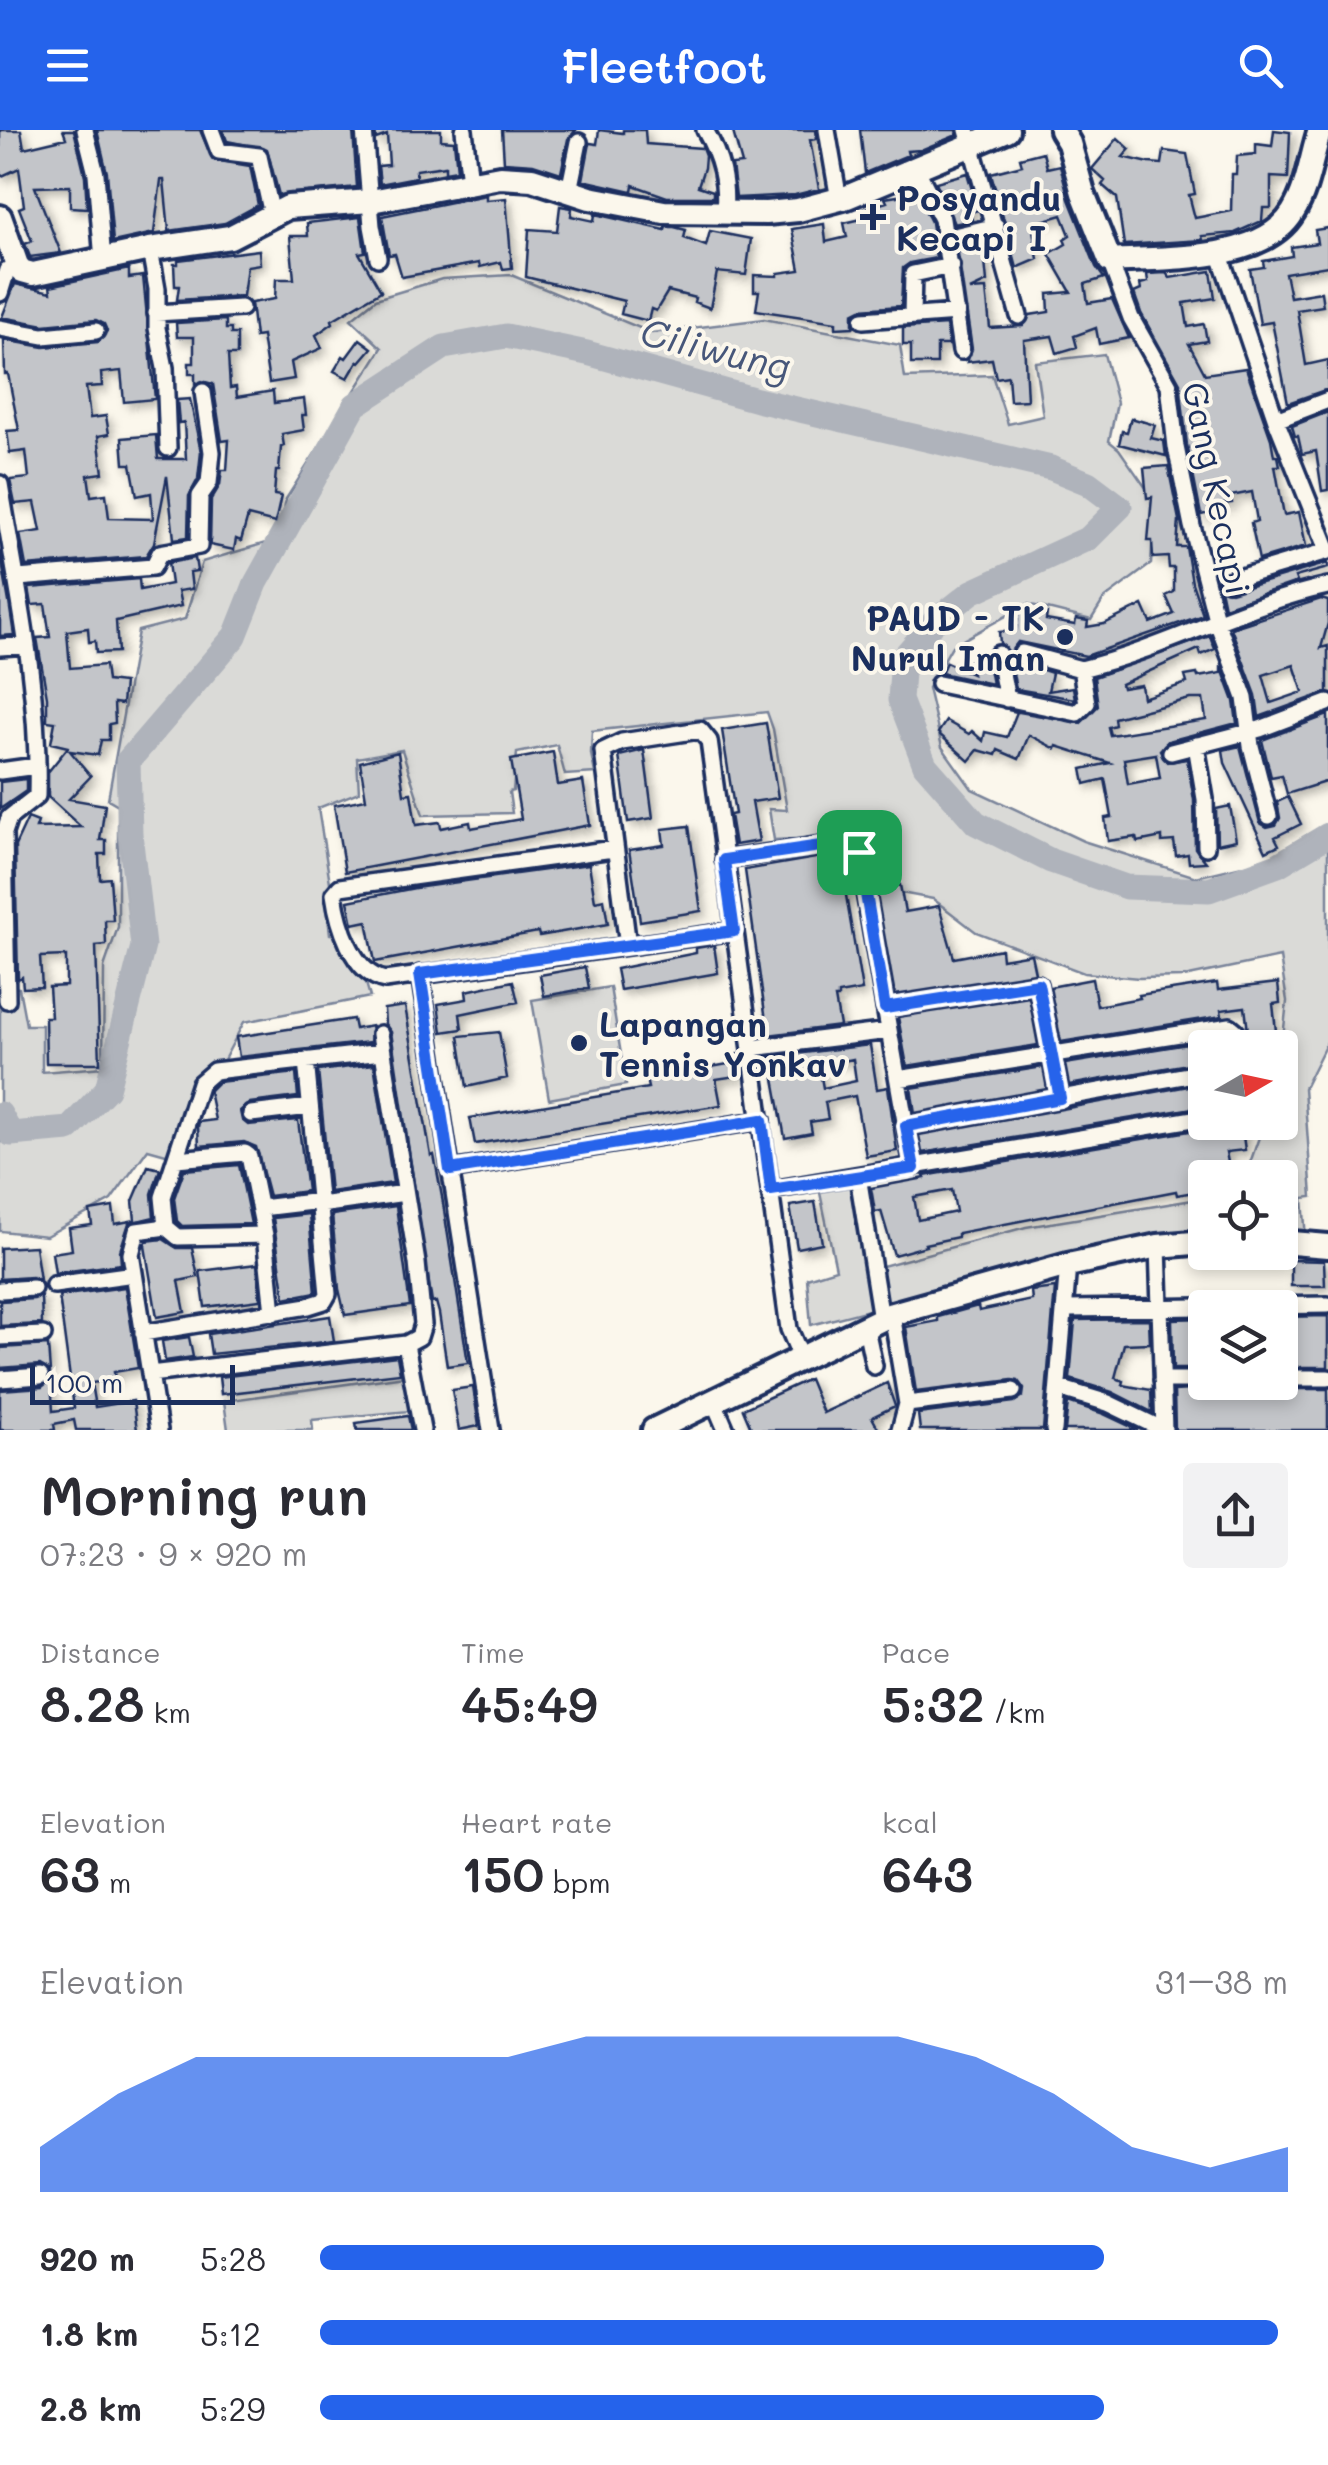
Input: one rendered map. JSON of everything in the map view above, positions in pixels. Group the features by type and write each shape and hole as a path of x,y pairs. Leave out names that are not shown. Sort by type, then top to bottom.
{"street":[{"path":"85,130 96,174 103,261"},
{"path":"211,130 219,151 260,156 272,215"},
{"path":"364,130 378,258"},
{"path":"464,130 470,182"},
{"path":"705,130 724,176 724,214"},
{"path":"827,130 840,200"},
{"path":"8,269 33,274 230,236 298,206 370,201 470,182 522,178 664,212 783,212 840,200 970,138 1006,130"},
{"path":"1060,130 1070,143 1083,193 1110,262 1220,252 1264,239 1292,214 1320,130"},
{"path":"970,138 1018,316"},
{"path":"569,191 580,142"},
{"path":"915,166 942,219 961,352"},
{"path":"0,217 8,269 0,293"},
{"path":"946,238 996,226"},
{"path":"150,249 165,368 168,448"},
{"path":"1220,252 1276,420 1328,550 1228,580"},
{"name":"Gang Kecapi","path":"1110,262 1131,318 1169,384 1182,481 1216,620 1240,681 1268,816"},
{"path":"912,316 914,274 951,266"},
{"path":"156,313 242,308"},
{"path":"864,320 956,313"},
{"path":"0,328 43,336 96,331"},
{"path":"18,578 153,567 160,552 199,546 200,496 209,483 212,452 202,392"},
{"path":"1276,420 1328,400"},
{"path":"0,484 35,701 37,796 9,818 4,833 7,1000"},
{"path":"1022,653 1081,669 1216,620 1328,586"},
{"path":"0,647 27,645"},
{"path":"998,654 1008,700"},
{"path":"938,684 1080,712 1087,704 1081,669"},
{"path":"1171,752 1328,703"},
{"path":"628,946 603,751 613,744 695,730 704,732 709,742 789,1330 802,1357"},
{"path":"1196,745 1206,847"},
{"path":"0,771 36,766"},
{"path":"724,860 843,842 854,844 859,852 914,1168"},
{"path":"614,849 336,888 342,935 368,971 380,980 734,931"},
{"path":"420,974 491,1430"},
{"path":"885,1008 1036,983 1042,991 1060,1098"},
{"path":"1206,1030 1230,1026 1235,1030"},
{"path":"752,1048 889,1030"},
{"path":"898,1079 1188,1033"},
{"path":"150,1374 406,1344 419,1338 423,1324 380,1034"},
{"path":"166,1227 163,1197 197,1091 208,1074 382,1052"},
{"path":"143,1333 318,1304 328,1294 306,1060"},
{"path":"906,1126 1188,1075"},
{"path":"251,1114 309,1107"},
{"path":"450,1170 762,1120"},
{"path":"771,1190 1188,1120"},
{"path":"176,1159 247,1154 265,1235 274,1313"},
{"path":"858,1176 880,1320 907,1404 900,1430"},
{"path":"260,1208 405,1193"},
{"path":"159,1430 131,1254 134,1234 166,1227 178,1236 265,1235"},
{"path":"654,1430 880,1320 1068,1264 1188,1243"},
{"path":"1298,1244 1328,1246"},
{"path":"1059,1388 1108,1402 1164,1430 1158,1246"},
{"path":"1054,1430 1068,1264"},
{"path":"54,1285 134,1274"},
{"path":"0,1290 33,1288"},
{"path":"1068,1309 1328,1305"},
{"path":"874,1366 880,1320"},
{"path":"0,1337 43,1335"},
{"path":"406,1344 422,1430"},
{"path":"0,1379 40,1376"},
{"path":"1298,1378 1328,1378"},
{"path":"1162,1380 1188,1380"},
{"path":"907,1404 1013,1392"},
{"path":"714,1402 726,1430"}],"shaded area":[{"path":"511,275 652,333 764,319 900,345 905,378 992,375 1008,424 1043,416 1035,362 1104,354 1117,403 1109,441 1119,449 1155,501 1151,564 1104,599 1091,620 1028,604 952,646 928,688 942,747 972,789 1083,841 1196,877 1284,856 1328,835 1328,1040 1304,1088 1312,1197 1303,1198 1306,1240 1298,1240 1298,1160 1251,1160 1258,1140 1298,1140 1298,1030 1284,1030 1287,1001 1280,957 1184,977 1084,973 976,932 933,899 874,888 869,868 837,837 774,840 769,809 787,810 767,712 592,731 595,773 565,775 557,745 517,753 513,791 509,792 512,813 423,815 402,750 357,758 359,792 318,808 334,907 327,909 330,934 353,938 370,997 244,1022 173,1156 148,1149 111,1200 46,1236 0,1231 0,985 19,988 26,1025 42,1025 42,1072 103,1067 104,967 118,927 118,805 108,799 138,631 185,619 202,562 279,539 286,499 382,348 351,319 376,299 442,279"},
{"name":"Lapangan Tennis Yonkav","path":"610,987 626,1085 549,1099 532,1000"},
{"path":"847,1176 868,1270 1026,1227 1188,1201 1188,1241 1131,1242 811,1325 807,1278 836,1269 819,1188"},
{"path":"405,1376 410,1411 312,1420 313,1430 228,1430 224,1401"}],"building":[{"path":"0,130 21,130 24,148 66,138 63,130 74,130 85,176 87,208 70,207 70,186 35,187 61,253 30,257 25,244 32,241 19,208 24,206 19,168 0,177"},
{"path":"97,130 200,130 213,160 250,166 258,205 225,223 169,231 161,180 154,233 113,242 107,173"},
{"path":"223,130 353,130 357,187 279,195 267,149 227,141"},
{"path":"375,130 441,130 441,140 454,141 457,170 445,172 445,166 416,170 416,177 380,184 378,166 389,165 387,135 376,139"},
{"path":"502,130 576,130 568,139 561,173 533,164 504,162"},
{"path":"599,130 645,130 646,144 702,148 704,168 698,186 713,191 713,197 667,197 633,185 632,191 583,180 590,143 597,144"},
{"path":"816,130 817,139 810,140 819,189 795,195 736,198 732,165 742,164 733,132"},
{"path":"860,130 956,130 957,135 921,150 907,151 908,155 865,173"},
{"path":"1274,130 1290,132 1288,178 1271,177 1271,208 1263,208 1262,221 1235,233 1202,236 1203,240 1124,245 1117,198 1092,169 1118,138 1130,149 1123,157 1162,164 1164,151 1187,154 1195,194 1189,195 1195,218 1231,211 1232,174 1236,174 1237,156 1256,154 1256,144 1272,146"},
{"path":"1043,152 1047,168 1060,165 1069,199 1104,278 1085,284 1088,303 1112,299 1129,338 1099,344 1096,328 1074,336 1077,347 1057,353 1052,336 1024,340 1027,400 1010,401 1008,376 996,378 992,359 967,362 972,349 957,247 983,241 987,282 970,290 986,289 990,328 1023,326 1030,315 1049,312 1048,294 1071,292 1049,254 1066,244 1064,239 1070,235 1062,215 1032,224 1038,259 1017,268 991,173 1022,165 1020,158"},
{"path":"967,173 978,210 970,212 972,220 954,224 936,182"},
{"path":"916,193 931,222 936,258 903,268 901,306 861,309 853,313 853,327 836,328 836,322 756,310 759,291 754,291 754,275 778,276 800,270 792,229 824,224 826,242 847,237 844,223 866,218 863,209 887,202 885,198"},
{"path":"486,195 486,200 506,198 512,268 503,269 501,262 480,267 479,263 402,277 395,254 389,255 382,216"},
{"path":"560,206 572,208 571,216 594,221 595,214 665,230 686,230 684,238 706,246 710,231 751,239 746,275 717,272 710,308 694,302 695,298 668,291 656,311 651,309 648,321 621,314 624,301 526,277 529,229 557,231"},
{"path":"360,217 365,252 359,253 381,291 332,320 316,335 322,348 291,362 294,379 269,383 262,336 255,337 251,303 275,299 276,279 294,279 290,236 308,236 307,223"},
{"path":"1328,228 1328,266 1285,273 1290,297 1321,292 1323,306 1297,310 1306,365 1328,360 1328,389 1288,403 1272,322 1260,324 1250,269 1264,267 1263,261 1292,256 1291,247 1317,243 1315,230"},
{"path":"259,250 260,264 247,266 243,296 177,300 179,286 175,286 174,264 178,260"},
{"path":"129,269 129,278 143,276 155,399 124,402 121,371 101,373 102,386 86,387 90,418 106,416 109,434 98,436 103,473 88,475 91,496 106,494 109,518 153,519 151,493 137,496 131,464 124,464 122,438 156,435 158,459 186,459 184,422 179,423 177,400 190,399 201,452 198,479 189,496 188,537 174,539 167,476 154,543 146,556 26,566 20,534 41,531 35,502 15,504 10,480 29,478 26,451 10,453 7,431 19,430 5,374 4,340 44,347 98,342 107,331 96,320 44,325 2,317 15,284 51,292 50,286"},
{"path":"1211,271 1215,298 1184,303 1188,327 1204,324 1207,341 1189,344 1205,374 1246,368 1274,456 1278,456 1280,466 1275,466 1284,515 1299,512 1306,546 1259,560 1251,523 1257,521 1252,492 1231,496 1232,503 1209,506 1210,513 1201,515 1191,464 1196,463 1191,462 1187,445 1180,383 1134,293 1141,290 1140,284 1148,282 1147,274 1166,273 1170,278"},
{"path":"226,320 226,329 237,334 237,355 228,355 230,388 236,387 237,397 273,391 274,403 304,399 306,415 302,415 304,430 282,434 284,446 274,495 281,496 275,523 248,516 241,541 236,539 234,550 210,545 211,500 220,485 222,470 227,470 229,440 222,441 213,384 195,384 195,374 189,374 189,363 194,363 194,337 177,337 176,323"},
{"path":"946,325 949,345 937,345 937,364 911,364 911,345 903,345 903,328"},
{"path":"360,339 372,348 348,378 334,371 343,356 346,358"},
{"path":"1328,412 1328,490 1322,491 1316,451 1302,454 1292,426"},
{"path":"1131,418 1155,425 1151,438 1164,441 1166,456 1119,444"},
{"path":"1168,466 1179,520 1177,547 1186,547 1203,615 1086,656 1018,642 1011,651 1013,660 1052,673 1048,691 1073,687 1075,699 1016,689 1009,652 1000,643 999,632 1016,630 1019,610 1047,613 1046,620 1075,625 1076,619 1088,621 1087,627 1104,624 1143,605 1151,623 1174,614 1166,596 1174,592 1174,568 1169,568 1168,557 1153,558 1152,541 1148,541 1152,497 1147,498 1144,468"},
{"path":"0,551 9,602 14,635 0,636"},
{"path":"195,558 197,571 190,572 192,589 178,591 181,606 116,621 118,652 96,653 95,641 89,642 88,628 67,631 70,668 105,665 107,681 124,683 122,704 114,703 115,723 109,724 109,740 101,740 98,755 70,751 91,776 69,799 105,805 100,840 106,840 106,854 99,854 100,879 110,878 113,920 105,920 106,945 96,946 100,1063 46,1063 45,1017 51,1017 49,987 66,986 66,956 40,957 42,987 23,988 22,977 18,979 15,846 28,818 38,822 36,828 81,827 48,797 48,772 68,747 51,743 55,722 47,721 37,638 50,637 45,604 32,605 29,588 139,579 140,590 171,584 168,563"},
{"path":"1328,563 1328,568 1295,577 1297,582 1224,607 1220,588 1231,592"},
{"path":"1321,599 1328,601 1328,623 1321,648 1328,646 1328,692 1259,717 1256,695 1231,628","holes":["1294,665 1303,692 1271,703 1263,675"]},
{"path":"1210,636 1215,649 1201,655 1199,649 1121,684 1122,688 1141,685 1143,698 1187,683 1185,676 1221,673 1221,666 1234,701 1237,723 1168,741 1160,750 1167,762 1187,759 1194,800 1195,848 1206,862 1189,863 1188,854 1176,856 1174,841 1162,842 1162,837 1137,842 1136,837 1108,841 1105,818 1112,817 1105,779 1085,784 1082,769 1110,763 1057,746 1056,749 1029,735 1019,759 998,750 996,755 978,750 969,761 938,733 946,721 969,734 972,731 983,741 985,732 1007,737 1017,712 1008,710 1081,723 1098,706 1094,677","holes":["1203,699 1206,720 1110,735 1108,727 1115,725 1114,718","1156,754 1160,778 1128,784 1124,759"]},
{"path":"987,658 992,684 941,673 946,662 972,674 969,661"},
{"path":"1328,715 1328,781 1287,794 1282,775 1271,777 1262,740"},
{"path":"766,723 778,798 752,802 759,841 735,845 730,815 735,814 722,730"},
{"path":"1240,746 1260,823 1267,827 1276,825 1280,818 1277,802 1288,797 1301,824 1275,837 1279,845 1266,851 1225,763 1223,750"},
{"path":"644,750 653,818 628,822 619,756"},
{"path":"398,752 404,794 411,793 416,825 440,822 441,828 470,822 471,828 521,819 511,760 553,752 558,785 583,781 590,825 345,872 334,805 366,799 360,762"},
{"path":"26,779 26,791 0,809 0,782"},
{"path":"1230,806 1236,840 1217,844 1216,809"},
{"path":"689,826 701,911 640,921 629,850 664,845 662,829"},
{"path":"839,854 862,990 835,998 840,1026 768,1035 745,870"},
{"path":"589,864 595,901 604,899 608,924 539,936 538,932 375,962 367,921 353,924 348,901 415,888"},
{"path":"900,885 905,912 939,906 954,958 1001,949 1002,959 1031,954 1035,973 895,995 876,889"},
{"path":"714,945 718,973 620,990 616,969 696,953 696,948"},
{"path":"585,967 589,988 544,996 540,975"},
{"path":"1092,979 1097,1006 1217,983 1218,990 1278,983 1280,1003 1273,1004 1276,1030 1248,1030 1245,1007 1221,1010 1222,1016 1061,1042 1050,987"},
{"path":"513,981 518,1002 460,1014 462,1029 442,1032 438,1004 467,999 466,991"},
{"path":"1029,997 1038,1045 907,1066 898,1017"},
{"path":"405,1006 431,1156 434,1155 442,1197 468,1363 447,1366 439,1313 436,1302 432,1303 391,1032 385,1024 384,1009"},
{"path":"353,1019 355,1029 372,1026 370,1042 239,1057 236,1037"},
{"path":"499,1032 507,1078 467,1087 459,1036"},
{"path":"1188,1044 1188,1064 1069,1085 1065,1064"},
{"path":"870,1045 877,1089 888,1087 897,1151 866,1156 855,1096 825,1102 828,1119 810,1122 812,1133 785,1138 770,1057","holes":["853,1059 856,1081 823,1088 819,1066"]},
{"path":"740,1054 743,1075 716,1079 721,1105 475,1144 470,1118 648,1088 646,1079 728,1064 727,1056"},
{"path":"374,1064 393,1183 330,1192 318,1071"},
{"path":"1043,1067 1047,1089 915,1113 911,1088"},
{"path":"296,1073 298,1097 250,1103 240,1111 248,1125 298,1120 307,1191 269,1196 256,1147 244,1142 199,1146 199,1122 215,1120 209,1091 218,1082"},
{"path":"1188,1086 1188,1109 922,1153 919,1135"},
{"path":"1188,1131 1188,1140 1244,1140 1245,1150 1226,1152 1228,1160 1188,1160 1188,1193 1177,1195 1176,1191 958,1233 958,1237 894,1255 881,1211 875,1212 871,1188","holes":["952,1190 956,1212 918,1220 914,1197"]},
{"path":"239,1165 251,1224 182,1226 177,1221 174,1198 184,1170"},
{"path":"148,1166 160,1169 152,1194 154,1217 129,1223 120,1251 121,1264 55,1273 52,1253 72,1250 69,1228 92,1225 90,1211 113,1207 115,1224 135,1220 133,1201"},
{"path":"815,1202 822,1243 797,1248 790,1206"},
{"path":"396,1206 410,1306 345,1315 332,1215"},
{"path":"309,1214 316,1292 285,1298 273,1218"},
{"path":"163,1239 177,1248 192,1248 198,1277 179,1281 185,1312 157,1317 145,1246 146,1241"},
{"path":"35,1246 40,1280 0,1279 0,1248"},
{"path":"1298,1260 1324,1261 1325,1286 1291,1286 1291,1270 1298,1270"},
{"path":"257,1264 260,1300 205,1307 200,1271"},
{"path":"125,1287 138,1368 114,1372 115,1380 91,1383 95,1407 133,1401 137,1430 76,1430 74,1420 54,1424 55,1430 0,1430 0,1390 42,1387 51,1379 53,1411 74,1408 59,1296"},
{"path":"1055,1288 1043,1430 920,1430 918,1414 1014,1402 1023,1396 1024,1389 1012,1380 916,1392 906,1327 938,1321 938,1317 978,1306 979,1311 1032,1300 1031,1291"},
{"path":"41,1296 42,1324 0,1326 0,1301"},
{"path":"330,1316 334,1341 211,1354 208,1334"},
{"path":"1328,1316 1328,1367 1298,1367 1298,1317"},
{"path":"1149,1319 1150,1343 1124,1344 1115,1378 1124,1381 1123,1385 1151,1390 1152,1412 1112,1392 1070,1379 1075,1320"},
{"path":"1172,1319 1188,1319 1188,1369 1173,1369"},
{"path":"189,1337 193,1357 165,1361 162,1341"},
{"path":"48,1345 50,1372 40,1365 0,1368 0,1348"},
{"path":"397,1356 400,1373 221,1394 219,1377"},
{"path":"809,1379 823,1413 887,1383 895,1406 872,1417 879,1430 752,1430 743,1409"},
{"path":"473,1387 479,1426 459,1430 452,1390"},
{"path":"1298,1389 1328,1389 1328,1430 1175,1430 1174,1391 1188,1390 1188,1400 1298,1400"},
{"path":"1068,1402 1104,1414 1138,1430 1065,1430"},
{"path":"408,1416 411,1430 357,1430 356,1423"}],"waterway":[{"name":"Ciliwung","path":"0,1114 11,1134 69,1129 107,1089 143,946 130,834 128,761 235,636 256,583 355,405 444,347 506,336 587,353 757,400 1051,468 1088,483 1120,507 1089,538 972,592 934,622 903,658 900,700 925,765 976,823 1051,861 1126,887 1209,890 1278,865 1328,835"}],"place":[{"name":"Posyandu Kecapi I","path":"873,217"},
{"name":"PAUD - TK Nurul Iman","path":"1065,637"},
{"name":"Lapangan Tennis Yonkav","path":"579,1043"}],"route":[{"path":"848,842 859,852 885,1008 1038,984 1060,1098 906,1126 914,1168 771,1190 762,1120 450,1170 420,974 734,931 724,860 848,842"}]}
